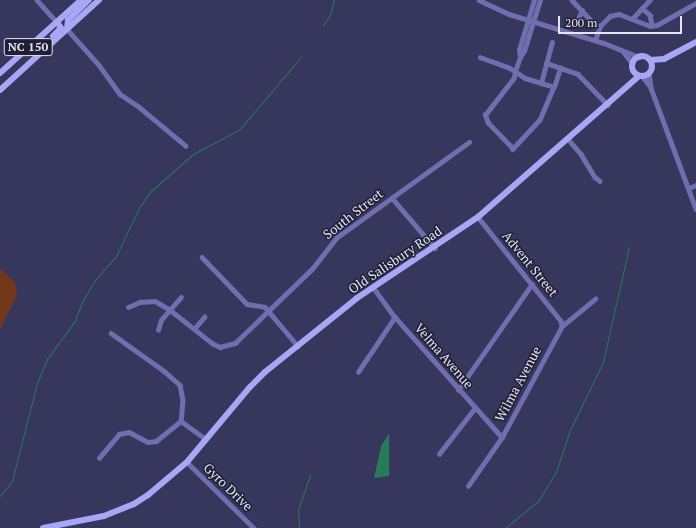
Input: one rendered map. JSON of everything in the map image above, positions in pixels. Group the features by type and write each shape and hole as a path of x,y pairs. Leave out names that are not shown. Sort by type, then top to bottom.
{"main road":[{"name":"NC 150","path":"0,73 81,0"},
{"path":"67,29 68,20 89,0"},
{"name":"NC 150","path":"0,90 99,0"},
{"path":"23,69 24,63 61,28 57,22"},
{"path":"638,75 650,71 664,59 696,42"},
{"path":"632,63 639,57 650,60 664,59"},
{"path":"650,60 650,71"},
{"name":"Old Salisbury Road","path":"43,528 87,520 120,511 148,495 187,462 250,387 298,346 373,287 435,248 478,217 608,105 638,75 632,63"}],"street":[{"path":"37,0 57,22"},
{"path":"479,0 530,22 595,40 639,57"},
{"path":"572,0 590,19"},
{"path":"632,19 650,0"},
{"path":"536,1 530,22 519,50 520,57 508,87 485,117 488,123 513,149 540,120 554,87 560,68"},
{"path":"595,40 600,26 606,18 615,14 652,25 696,1"},
{"path":"642,8 650,14 652,25"},
{"path":"576,24 582,10"},
{"path":"67,29 95,60 120,94 138,106 186,146"},
{"path":"540,83 552,42"},
{"path":"623,51 632,63"},
{"path":"480,57 515,71 525,78 554,87"},
{"path":"546,63 578,74 608,105"},
{"path":"650,71 651,88 696,209"},
{"path":"638,75 651,88"},
{"path":"568,139 581,154 595,177 600,181"},
{"name":"South Street","path":"194,329 212,343 226,347 235,343 312,269 330,244 469,142"},
{"path":"689,188 696,184"},
{"path":"392,198 435,248"},
{"name":"Advent Street","path":"478,217 561,321 562,326"},
{"path":"202,257 246,304 265,307 298,346"},
{"path":"458,390 532,284"},
{"name":"Velma Avenue","path":"373,287 395,317 458,390 502,437"},
{"path":"158,330 169,309 180,297"},
{"name":"Wilma Avenue","path":"468,486 502,437 562,326 595,299"},
{"path":"128,307 150,301 169,309 194,329 204,317"},
{"path":"358,372 395,317"},
{"path":"99,458 119,434 129,432 148,442 156,441 181,421 183,400 180,385 164,371 112,333"},
{"path":"439,454 475,408"},
{"path":"181,421 206,439"},
{"name":"Gyro Drive","path":"187,462 254,528"}],"shaded area":[{"path":"0,269 15,282 17,295 0,330"},
{"path":"389,434 389,476 374,478 381,446"}],"waterway":[{"path":"323,25 330,15 334,0"},
{"path":"0,496 12,481 37,383 47,359 75,321 82,302 96,279 116,256 140,206 151,191 193,154 239,130 301,57"},
{"path":"505,528 539,500 556,472 570,430 603,362 629,247"},
{"path":"299,528 298,510 310,475"}]}
